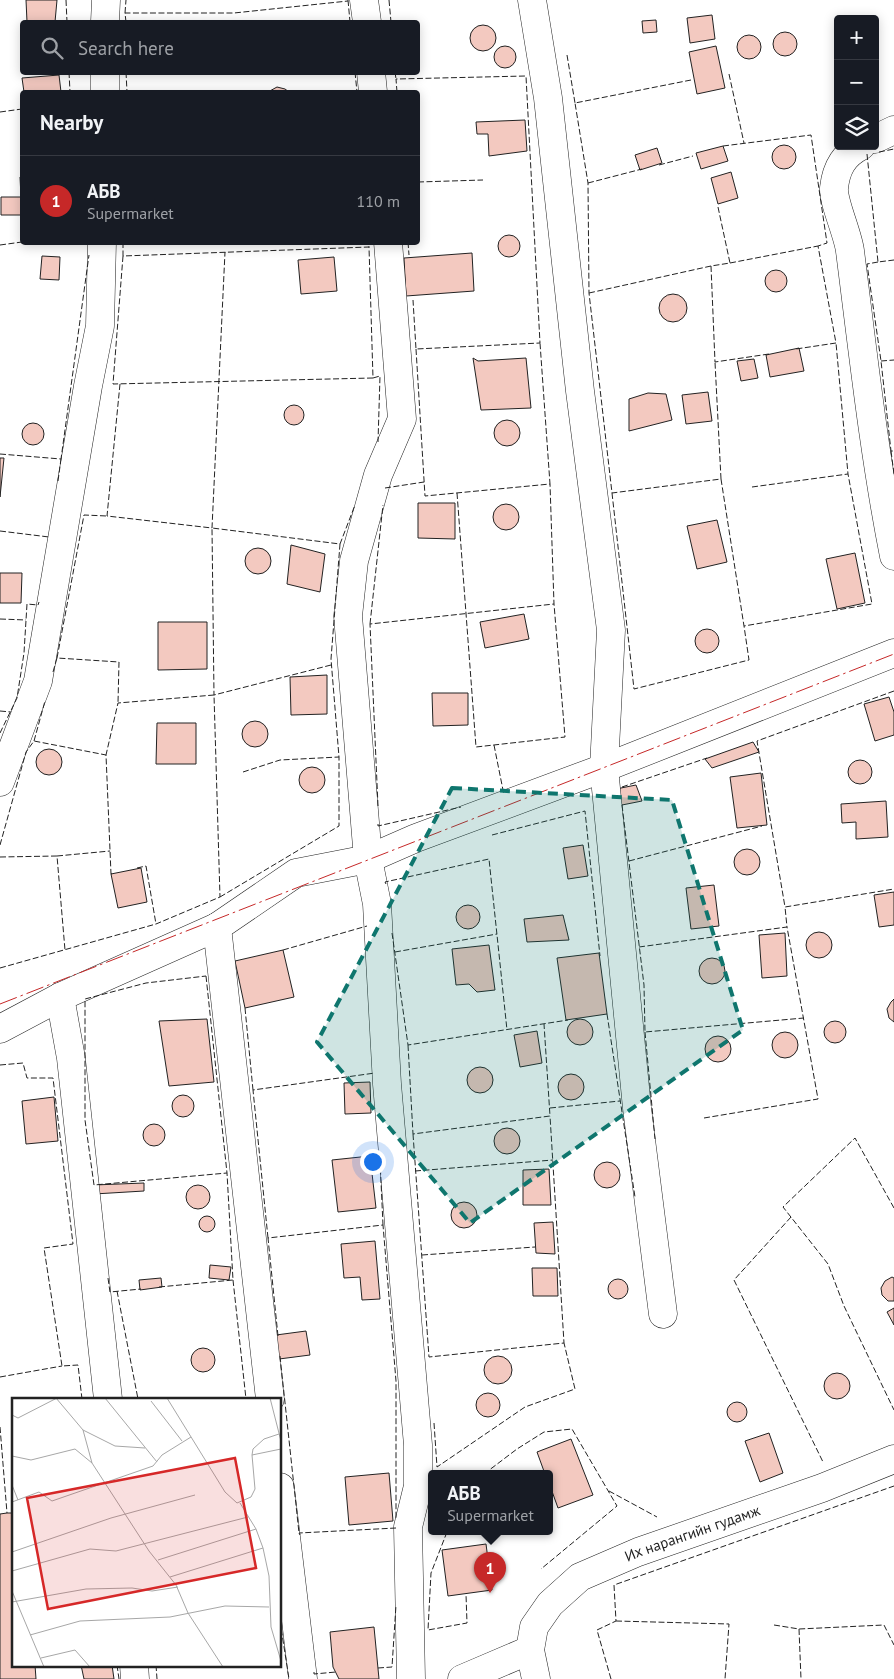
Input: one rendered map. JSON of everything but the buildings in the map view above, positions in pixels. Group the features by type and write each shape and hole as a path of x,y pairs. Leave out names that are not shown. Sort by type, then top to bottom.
{"street":[{"path":"105,20 106,0"},
{"path":"364,0 367,20"},
{"path":"532,0 548,98 579,382 611,630 604,768 637,1108 663,1314"},
{"path":"105,75 105,90"},
{"path":"371,75 373,90"},
{"path":"879,137 894,130"},
{"path":"853,150 838,167 834,191 849,247 882,496 894,556"},
{"path":"0,782 38,681 100,326 102,245"},
{"path":"388,245 402,419 378,475 354,561 348,616 368,859 377,904 387,1084 418,1445 418,1486 408,1527 411,1679"},
{"path":"0,1028 60,997 216,927 296,873 368,859 416,838 604,768 894,652"},
{"path":"216,927 270,1398"},
{"path":"60,997 70,1058 108,1398"},
{"name":"Их нарангийн гудамж","path":"530,1650 534,1626 550,1604 580,1577 638,1552 822,1488 894,1459"},
{"path":"281,1495 303,1679"},
{"path":"462,1679 530,1650 536,1679"},
{"path":"134,1666 136,1679"}],"highlighted area":[{"path":"452,788 672,800 743,1030 470,1223 317,1042"}],"fence":[{"path":"66,0 67,20"},
{"path":"125,13 126,0"},
{"path":"348,0 350,20"},
{"path":"389,0 391,20"},
{"path":"126,20 125,13 234,13 348,1"},
{"path":"567,55 575,103"},
{"path":"729,74 744,143"},
{"path":"69,75 70,90"},
{"path":"126,75 127,90"},
{"path":"355,75 357,90"},
{"path":"395,75 396,79"},
{"path":"397,90 396,79 526,76 540,343 416,349 413,300"},
{"path":"691,80 575,103 588,183 589,293 612,493 721,479 715,362"},
{"path":"0,112 20,109"},
{"path":"723,146 811,135 827,243 818,246 836,343 796,349"},
{"path":"879,152 894,149"},
{"path":"867,154 878,262 894,260"},
{"path":"659,165 693,156"},
{"path":"588,183 642,169"},
{"path":"420,182 483,180"},
{"path":"718,207 730,263 711,266 715,362 769,354"},
{"path":"0,245 20,242"},
{"path":"123,245 123,256 369,247 369,245"},
{"path":"408,245 409,255"},
{"path":"730,263 818,246"},
{"path":"123,256 113,384 373,378 369,247"},
{"path":"120,384 107,516 212,528 225,252"},
{"path":"0,454 61,459 89,255"},
{"path":"878,262 867,264 881,361 891,451 894,451"},
{"path":"589,293 711,266"},
{"path":"416,349 425,496 550,484 540,343"},
{"path":"752,487 848,474 836,343"},
{"path":"881,361 894,360"},
{"path":"373,378 380,376 378,442"},
{"path":"891,451 894,474"},
{"path":"58,481 61,459"},
{"path":"721,479 744,626 872,604 848,474"},
{"path":"385,488 424,482"},
{"path":"457,493 476,747 565,737 554,604 550,484"},
{"path":"612,493 634,689 749,660 744,626"},
{"path":"331,665 214,695 212,528 340,544 355,505"},
{"path":"370,624 383,505"},
{"path":"57,658 84,515 107,516"},
{"path":"0,531 49,537"},
{"path":"243,772 280,760 339,757 331,659 340,544"},
{"path":"0,733 17,698 24,653 27,604 38,605 39,602"},
{"path":"378,806 370,624 554,604"},
{"path":"0,619 26,620"},
{"path":"53,672 57,658 119,662 118,703"},
{"path":"894,691 757,741 785,907 894,889"},
{"path":"0,968 156,924 220,897 214,695 118,703 106,755"},
{"path":"34,741 45,701"},
{"path":"0,711 11,712"},
{"path":"0,845 26,752 34,741 106,755 111,874 113,873"},
{"path":"494,745 504,795"},
{"path":"220,897 339,826 339,757"},
{"path":"622,787 707,758"},
{"path":"622,805 644,985 645,1032 804,1018"},
{"path":"378,824 378,826 461,807"},
{"path":"492,835 585,811 600,956"},
{"path":"629,861 762,826"},
{"path":"57,856 110,851"},
{"path":"0,857 57,856 65,950"},
{"path":"386,884 385,882 489,859 507,1030"},
{"path":"137,868 146,866 156,924"},
{"path":"639,947 787,927 785,907"},
{"path":"283,950 367,926"},
{"path":"704,1118 818,1099 787,927"},
{"path":"392,933 408,1045 568,1020"},
{"path":"395,952 497,934"},
{"path":"206,976 227,1173 94,1185 85,1120 85,999 146,983 206,976"},
{"path":"245,1008 253,1090"},
{"path":"607,1014 635,1197"},
{"path":"408,1045 413,1134 550,1116 544,1024"},
{"path":"645,1032 655,1139"},
{"path":"0,1065 23,1063 27,1078 53,1078 73,1244 44,1248 62,1366 78,1365 82,1398"},
{"path":"268,1238 253,1090 375,1073"},
{"path":"550,1108 620,1101"},
{"path":"413,1134 429,1357 564,1343 550,1116"},
{"path":"894,1208 855,1138 783,1207 828,1264 844,1306 894,1410"},
{"path":"380,1160 383,1225"},
{"path":"415,1171 553,1160"},
{"path":"159,1287 233,1280 227,1173"},
{"path":"791,1217 734,1280 823,1462"},
{"path":"278,1336 268,1238 383,1225 396,1381 396,1519"},
{"path":"422,1255 535,1247"},
{"path":"108,1278 110,1292 141,1289"},
{"path":"233,1280 246,1398"},
{"path":"117,1291 138,1398"},
{"path":"434,1423 437,1467 525,1407 575,1389 564,1343"},
{"path":"280,1356 299,1533"},
{"path":"0,1377 62,1366"},
{"path":"0,1427 7,1513"},
{"path":"489,1470 544,1432 572,1429 617,1506 541,1569"},
{"path":"611,1679 597,1630 616,1621 614,1585 894,1486"},
{"path":"609,1491 657,1517"},
{"path":"300,1535 299,1533 396,1528"},
{"path":"446,1535 431,1573 428,1630 467,1623 466,1594"},
{"path":"378,1668 392,1667 396,1605"},
{"path":"616,1621 729,1624 725,1679"},
{"path":"774,1625 799,1629 884,1625 894,1645"},
{"path":"281,1627 289,1679"},
{"path":"799,1629 801,1679"},
{"path":"117,1666 119,1679"},
{"path":"156,1666 157,1679"},
{"path":"314,1672 314,1674 336,1672"}],"power":[{"path":"0,1004 894,654"}],"place":[{"name":"АБВ","path":"490,1593"}]}
